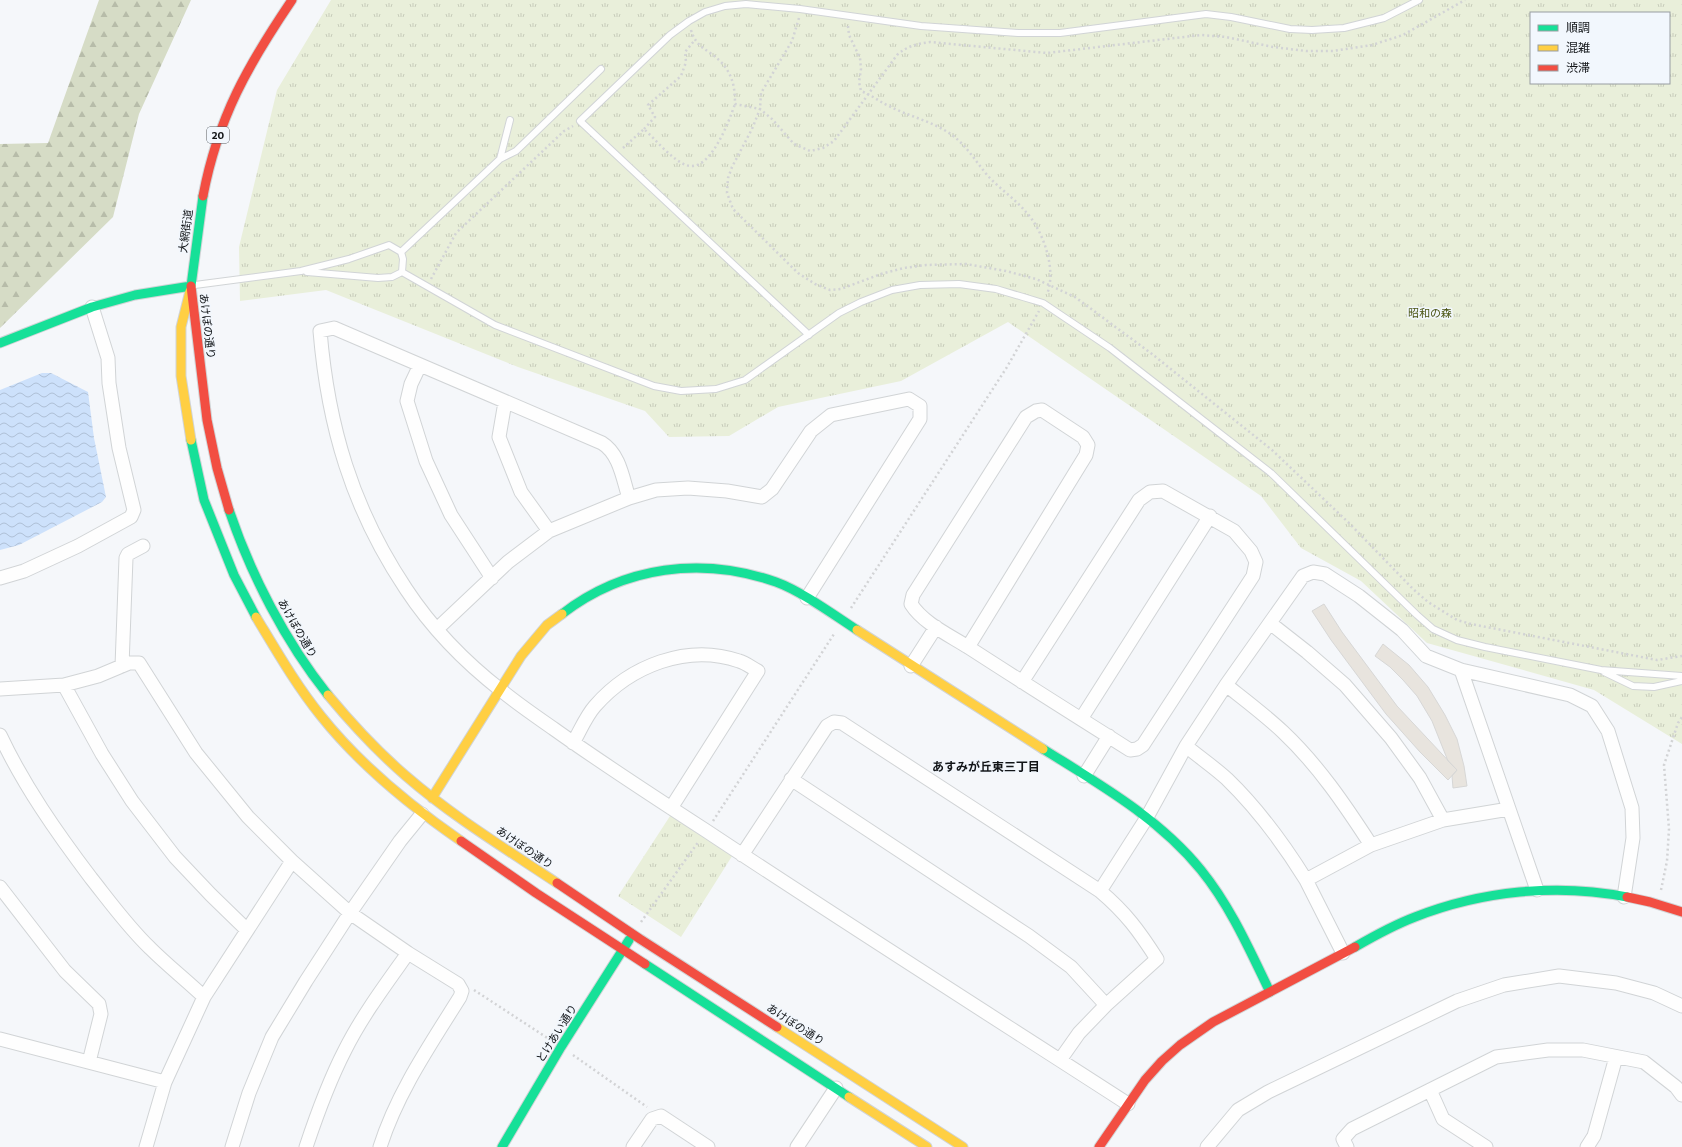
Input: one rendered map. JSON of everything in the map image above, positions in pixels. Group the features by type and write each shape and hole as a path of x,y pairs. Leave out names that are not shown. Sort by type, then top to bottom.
{"street":[{"name":"大網街道","path":"191,286 195,238 203,188 223,120 258,51 292,0"},
{"path":"0,343 92,307 135,295 191,286"},
{"name":"あけぼの通り","path":"191,286 197,317 207,420 216,467 229,509 257,579 281,624 309,670 352,722 386,758 432,798 633,934 963,1147"},
{"name":"あけぼの通り","path":"191,286 181,327 181,376 194,463 204,500 234,575 254,614 277,652 320,715 373,772 422,814 536,893 927,1147"},
{"path":"0,578 24,571 78,546 131,517 134,510 119,448 109,382 108,358 92,307"},
{"path":"629,498 616,458 607,446 334,328 320,331 324,372 332,416 342,458 360,505 383,552 407,590 436,628 468,661 500,690 573,743 742,855 1128,1104"},
{"path":"420,365 411,384 408,400 426,461 451,515 492,578"},
{"path":"436,628 508,562 549,531 629,498 656,490 688,488 727,491 762,497 772,489 811,431 831,415 909,399 920,406 920,419 807,598"},
{"path":"505,402 499,437 521,492 549,531"},
{"path":"968,647 1086,455 1088,445 1083,437 1042,410 1036,412 1026,418 913,595 911,604 917,613 936,627 968,647 1022,682 1080,719 1130,750 1137,749 1143,745 1253,576 1256,562 1251,551 1234,531 1210,516 1163,491 1150,492 1139,500 1022,682"},
{"path":"1080,719 1210,516"},
{"path":"122,666 126,558 128,554 142,546"},
{"path":"432,798 521,656 547,625 578,601 615,582 658,570 702,567 745,573 777,582 807,598 1084,776 1146,819 1180,848 1201,870 1226,906 1270,992"},
{"path":"1100,891 1146,819 1186,746 1226,685 1303,576 1313,572 1324,574 1359,596 1402,630 1426,656 1461,670 1570,695 1592,706 1608,731 1632,808 1633,838 1624,897"},
{"path":"1270,623 1307,652 1345,685 1391,738 1420,778 1444,820"},
{"path":"912,666 936,627"},
{"path":"573,743 594,706 615,686 639,670 664,660 694,655 718,657 740,661 758,671 671,808"},
{"path":"0,689 64,685 98,676 129,663 139,663 196,753 248,817 292,862 350,913 408,953 458,984 462,991 401,1095 380,1147"},
{"path":"1461,670 1537,890"},
{"path":"64,685 102,754 132,800 175,857 247,930"},
{"path":"1226,685 1283,732 1317,770 1344,804 1371,845"},
{"path":"742,855 827,726 834,722 842,723 1100,891 1117,905 1138,930 1157,959 1106,1005 1079,1033 1060,1060"},
{"path":"0,735 11,758 43,811 113,906 149,947 204,997"},
{"path":"1084,776 1109,736"},
{"path":"1186,746 1226,779 1264,819 1289,852 1306,880 1343,953"},
{"path":"791,779 1029,936 1071,968 1106,1005"},
{"path":"1306,880 1371,845 1444,820 1509,809"},
{"path":"232,1147 249,1094 272,1037 306,980 350,913 400,841 422,814"},
{"path":"146,1147 165,1082 204,997 292,862"},
{"path":"0,887 65,971 99,1004 101,1014 89,1062"},
{"path":"1099,1147 1128,1104 1161,1062 1186,1040 1213,1022 1409,920 1459,903 1497,894 1537,890 1582,891 1624,897 1682,912"},
{"name":"とけあい通り","path":"502,1147 561,1047 633,934"},
{"path":"306,1147 320,1104 345,1050 373,1003 408,953"},
{"path":"1207,1147 1238,1110 1268,1092 1456,1001 1504,985 1559,976 1616,983 1654,993 1682,1006"},
{"path":"0,1039 165,1082"},
{"path":"1346,1147 1343,1139 1352,1129 1496,1057 1548,1050 1583,1050 1616,1056 1644,1062 1676,1087 1682,1095"},
{"path":"1587,1147 1594,1136 1616,1056"},
{"path":"797,1147 836,1088"},
{"path":"1430,1090 1443,1119 1486,1147"},
{"path":"633,1147 652,1119 661,1116 708,1147"}],"lane":[{"path":"808,335 580,121 670,35 689,21 706,12 725,6 746,4 800,9 921,26 1018,33 1060,33 1206,14 1231,17 1290,29 1312,30 1344,28 1384,18 1419,0"},
{"path":"401,252 500,159 516,151 601,69"},
{"path":"500,159 510,120"},
{"path":"191,286 301,271 349,259 389,246 401,252 403,259 402,272"},
{"path":"301,271 378,278 392,277 402,272"},
{"path":"402,272 495,325 654,386 681,391 716,389 745,380 839,313 861,302 892,290 920,285 959,284 996,289 1043,303 1110,348 1271,473 1416,616 1434,629 1457,640 1485,647 1601,670 1682,676"},
{"path":"1601,670 1632,686 1654,687 1682,681"}],"path":[{"path":"735,104 760,109 772,119 794,144 810,151 823,148 834,141 896,55 905,48 918,43 930,42 1047,53 1201,35 1226,37 1273,47 1306,51 1333,51 1372,45 1403,35 1465,0"},
{"path":"800,9 792,41 761,93 760,109 752,129 732,167 728,178 727,193 733,208 798,273 814,284 830,290 841,289 881,274 904,268 926,265 966,264 1006,271 1051,285 1075,297 1152,354 1272,450 1350,524 1413,589 1443,612 1457,620 1470,624 1657,660 1682,656"},
{"path":"644,129 680,162 688,166 696,166 705,161 725,132 735,104 735,90 731,75 720,62 694,41 689,21"},
{"path":"616,155 655,117 648,105 681,76 686,62 686,52 694,41"},
{"path":"427,286 456,233 564,131 580,121"},
{"path":"1658,905 1667,861 1669,829 1664,765 1678,723 1682,717"}],"green space":[{"path":"99,0 191,0 139,114 113,217 0,328 0,144 48,143"},
{"name":"昭和の森","path":"331,0 1682,0 1682,744 1594,690 1427,643 1361,581 1301,548 1261,496 1008,322 901,381 778,407 729,436 669,437 645,411 518,367 326,290 240,301 239,247 277,90"},
{"path":"672,813 734,853 681,937 618,896"}],"water":[{"path":"42,373 51,373 88,392 94,438 106,497 102,502 19,545 0,550 0,390"}],"building":[{"path":"1324,604 1342,632 1397,706 1457,770 1448,780 1420,752 1386,714 1331,640 1312,611"},
{"path":"1383,644 1409,665 1428,687 1445,715 1457,739 1464,766 1467,786 1453,788 1452,776 1457,770 1448,761 1432,721 1417,696 1403,680 1390,667 1375,656"}],"traffic: fast":[{"path":"0,343 92,307 135,295 191,286 203,196"},
{"path":"191,440 204,500 234,575 256,617"},
{"path":"229,510 248,559 271,607 297,652 328,695"},
{"path":"562,614 586,598 611,585 637,576 664,570 692,568 720,569 748,574 786,586 857,630"},
{"path":"1043,749 1127,803 1147,818 1184,851 1201,870 1222,899 1270,992"},
{"path":"1355,947 1384,931 1415,917 1440,908 1493,896 1547,890 1600,893 1627,897"},
{"path":"502,1147 561,1047 629,940"},
{"path":"645,964 849,1097"}],"traffic: slow":[{"path":"190,291 181,327 181,376 191,440"},
{"path":"432,798 521,656 547,625 562,614"},
{"path":"256,617 303,692 336,734 369,768 404,799 461,841"},
{"path":"857,630 1043,749"},
{"path":"328,695 375,747 395,767 424,791 480,832 557,883"},
{"path":"777,1027 963,1147"},
{"path":"849,1097 927,1147"}],"traffic: jam":[{"path":"203,196 209,168 226,116 248,70 292,0"},
{"path":"191,286 207,420 217,468 229,510"},
{"path":"461,841 536,893 645,964"},
{"path":"557,883 640,939 777,1027"},
{"path":"1627,897 1650,902 1682,912"},
{"path":"1099,1147 1145,1080 1162,1061 1180,1045 1213,1022 1355,947"}],"district":[{"name":"あすみが丘東三丁目","path":"986,766"}]}
